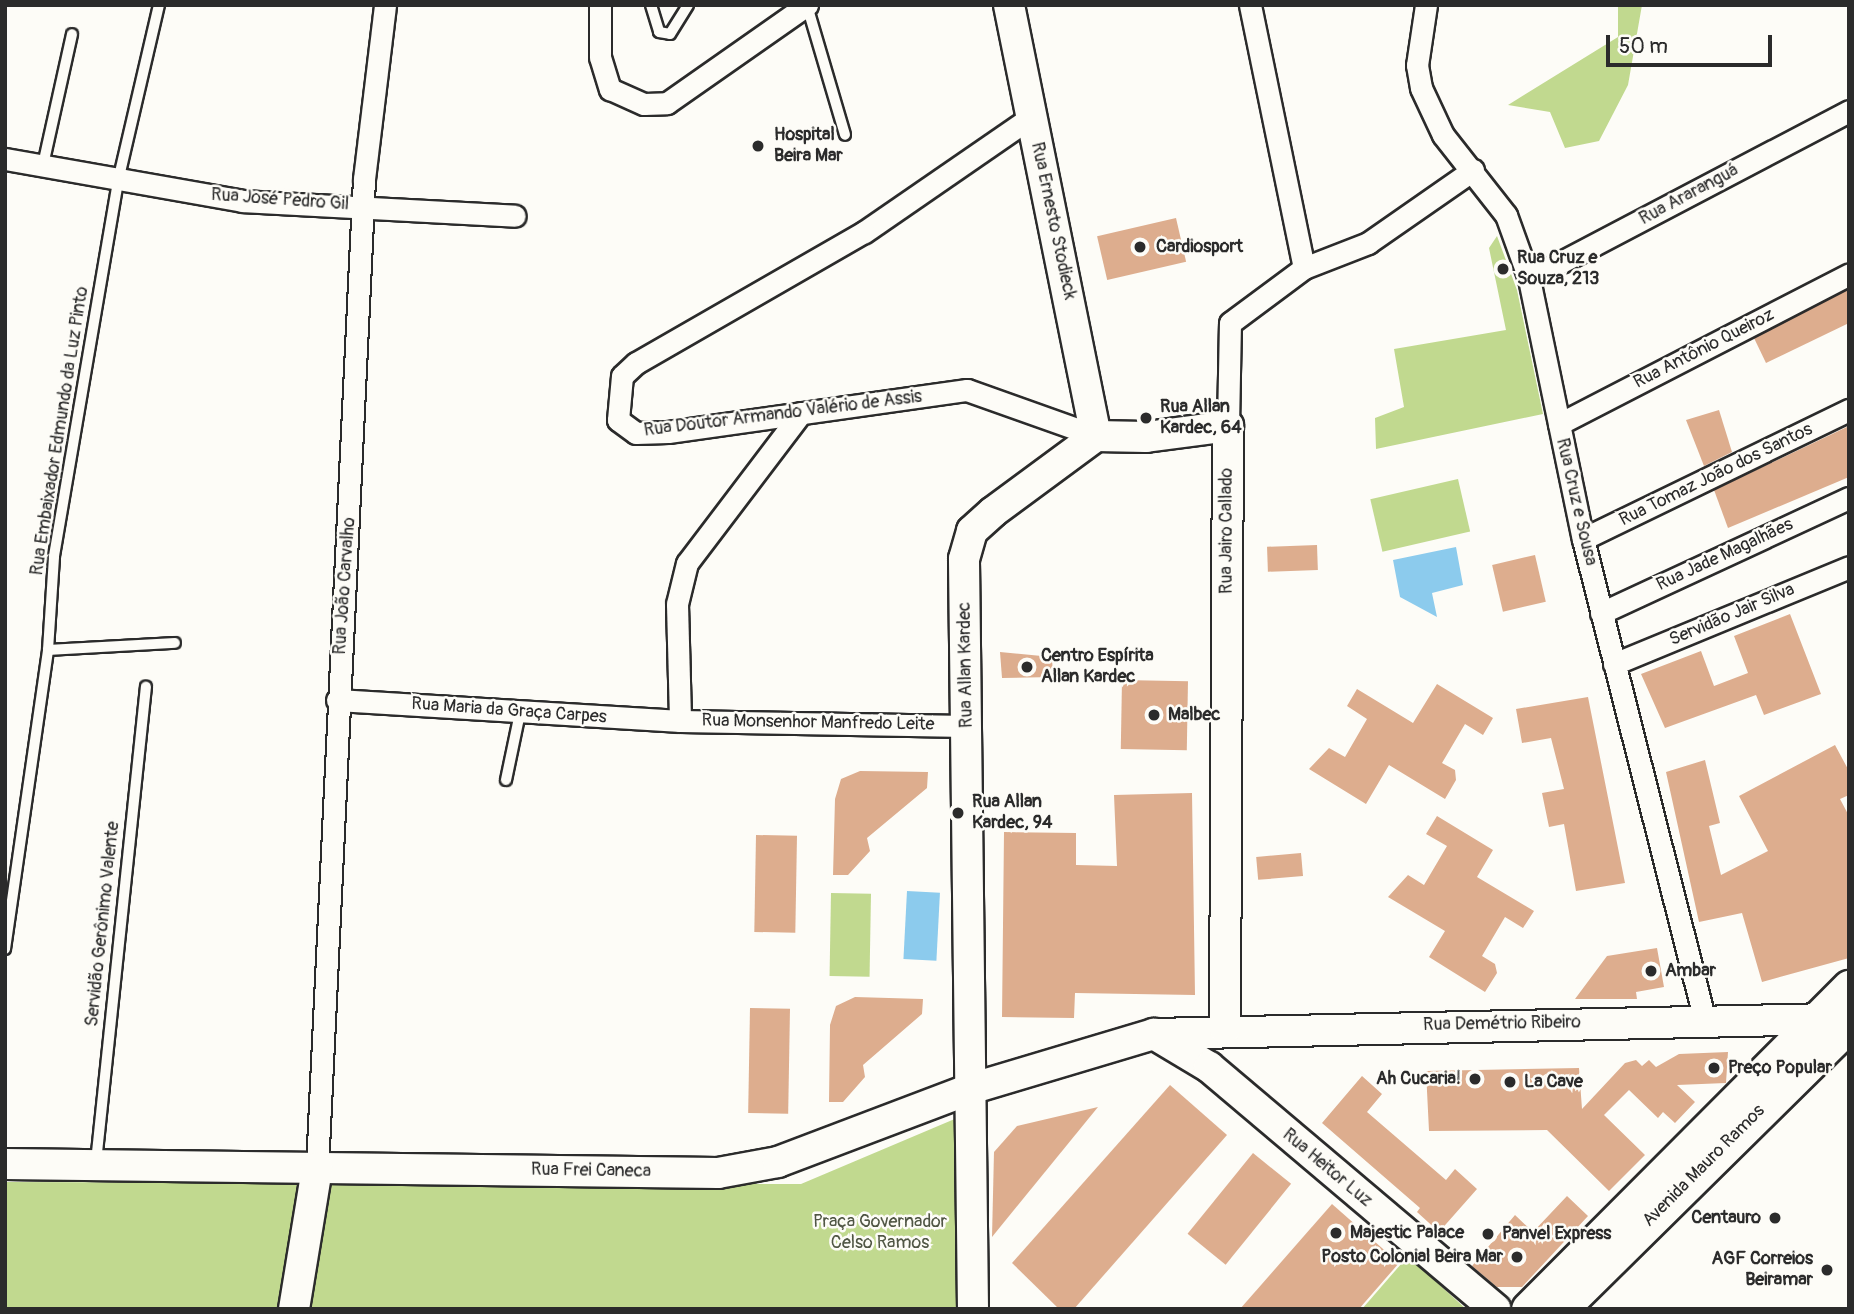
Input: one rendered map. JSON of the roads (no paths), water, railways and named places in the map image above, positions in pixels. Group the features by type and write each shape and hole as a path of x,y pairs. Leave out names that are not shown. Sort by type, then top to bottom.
{"main road":[{"name":"Rua Ernesto Stodieck","path":"1009,5 1096,436"},
{"path":"1096,436 1146,438 1228,426"},
{"name":"Rua Jairo Callado","path":"1225,1029 1228,426"},
{"name":"Rua Allan Kardec","path":"973,1088 964,559 972,531 1096,436"},
{"name":"Avenida Mauro Ramos","path":"1528,1309 1808,1021 1849,987"},
{"name":"Rua Demétrio Ribeiro","path":"1154,1034 1225,1029 1808,1021 1849,1016"},
{"name":"Avenida Mauro Ramos","path":"1561,1309 1849,1025"},
{"name":"Rua Frei Caneca","path":"5,1164 718,1173 778,1162 973,1088 1154,1034"},
{"name":"Rua Heitor Luz","path":"1154,1034 1209,1067 1495,1309"},
{"path":"973,1088 973,1309"},
{"path":"294,1309 317,1168"}],"street":[{"name":"Rua João Carvalho","path":"317,1168 337,700 363,206 385,5"},
{"path":"600,5 600,57 610,89 645,104 667,103 808,7"},
{"path":"1250,5 1304,268"},
{"name":"Rua Cruz e Sousa","path":"1426,5 1417,65 1422,88 1443,135 1506,215 1529,279 1583,539 1705,1022"},
{"name":"Rua Araranguá","path":"1529,279 1849,111"},
{"name":"Rua Doutor Armando Valério de Assis","path":"1031,117 864,232 636,363 622,376 616,398 618,420 636,433 967,390 1096,436"},
{"name":"Rua José Pedro Gil","path":"5,159 242,201 515,216"},
{"name":"Rua Jairo Callado","path":"1228,426 1230,323 1304,268 1368,243 1473,170"},
{"name":"Rua Antônio Queiroz","path":"1559,424 1849,274"},
{"name":"Rua Tomaz João dos Santos","path":"1583,539 1849,410"},
{"name":"Rua Monsenhor Manfredo Leite","path":"801,413 687,563 677,604 680,721 967,726"},
{"name":"Rua Jade Magalhães","path":"1601,612 1849,498"},
{"name":"Servidão Jair Silva","path":"1614,664 1849,567"},
{"name":"Rua Maria da Graça Carpes","path":"337,700 680,721"}],"lane":[{"name":"Rua Embaixador Edmundo da Luz Pinto","path":"5,950 48,650 54,556 118,181 159,5"},
{"path":"651,5 659,32 670,34 688,5"},
{"path":"808,7 845,135"},
{"path":"43,164 72,34"},
{"path":"48,650 176,643"},
{"name":"Servidão Gerônimo Valente","path":"95,1164 146,687"},
{"path":"506,780 520,713"}],"water":[{"path":"1456,547 1463,585 1432,593 1437,617 1400,597 1393,560"},
{"path":"907,891 940,893 936,961 903,959"}],"place":[{"name":"Hospital Beira Mar","path":"758,146"},
{"name":"Cardiosport","path":"1140,247"},
{"name":"Rua Cruz e Souza, 213","path":"1503,269"},
{"name":"Rua Allan Kardec, 64","path":"1146,418"},
{"name":"Centro Espírita Allan Kardec","path":"1027,667"},
{"name":"Malbec","path":"1154,715"},
{"name":"Rua Allan Kardec, 94","path":"958,813"},
{"name":"Ambar","path":"1651,971"},
{"name":"Preço Popular","path":"1714,1068"},
{"name":"Ah Cucaria!","path":"1475,1079"},
{"name":"La Cave","path":"1510,1082"},
{"name":"Centauro","path":"1775,1218"},
{"name":"Majestic Palace","path":"1336,1233"},
{"name":"Panvel Express","path":"1488,1234"},
{"name":"Posto Colonial Beira Mar","path":"1517,1257"},
{"name":"AGF Correios Beiramar","path":"1827,1270"}],"park label":[{"name":"Praça Governador Celso Ramos","path":"880,1233"}]}
